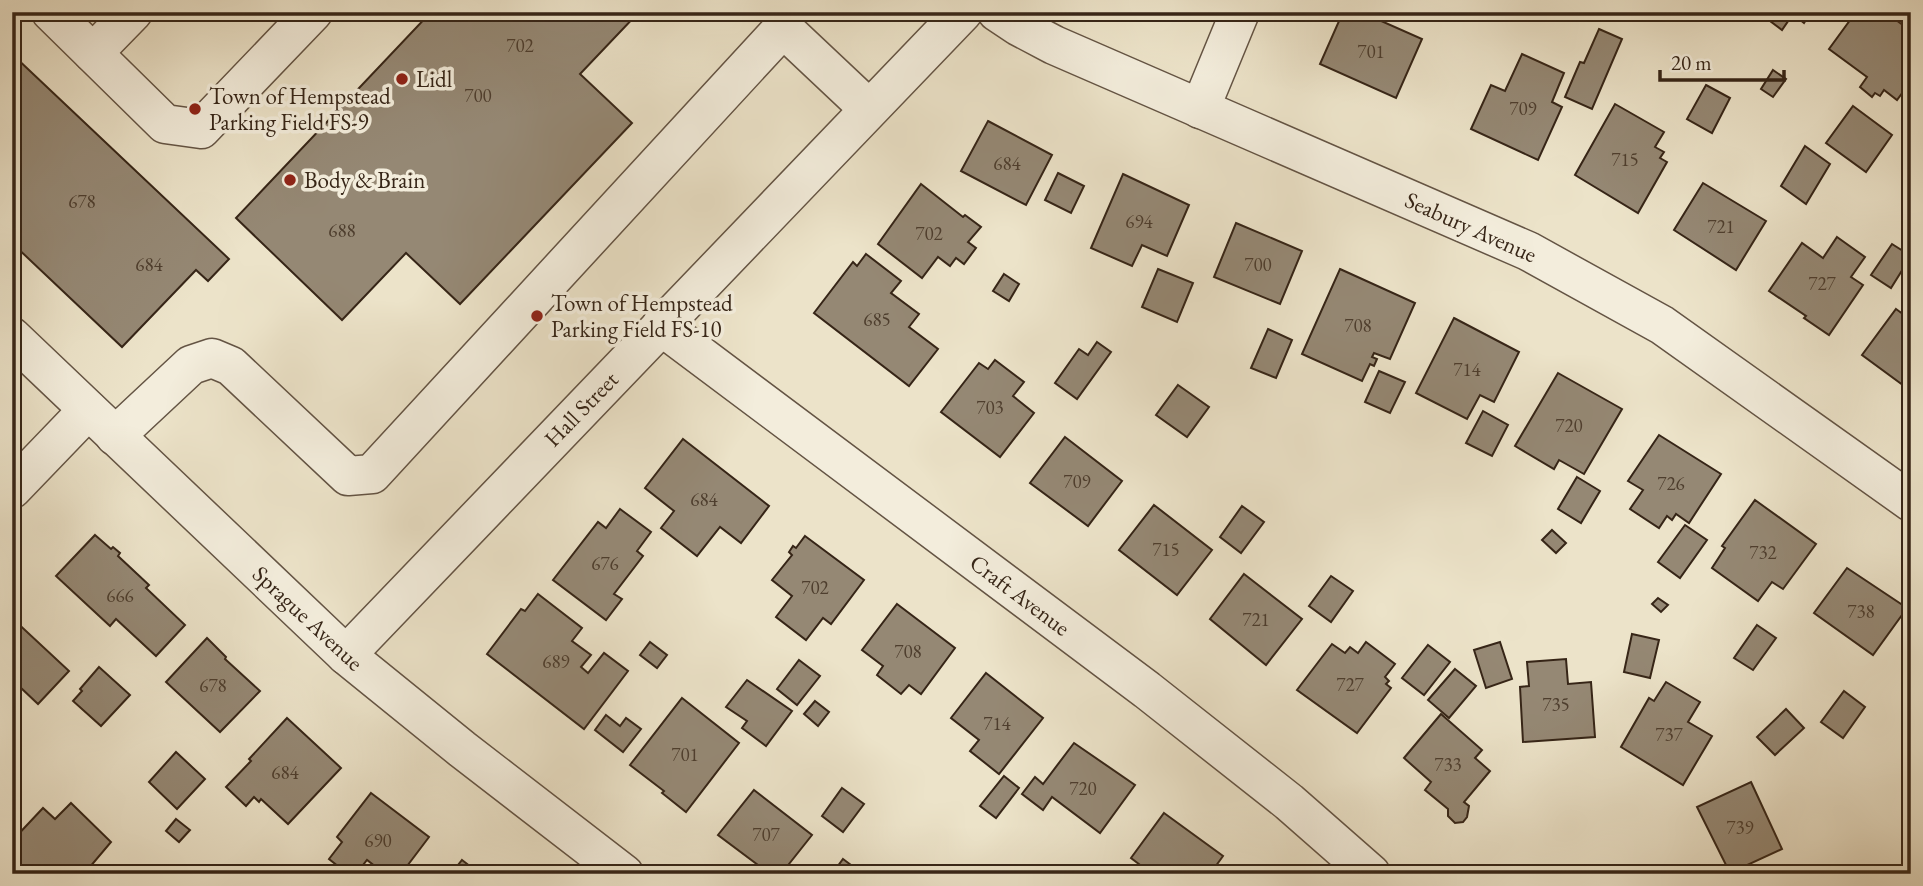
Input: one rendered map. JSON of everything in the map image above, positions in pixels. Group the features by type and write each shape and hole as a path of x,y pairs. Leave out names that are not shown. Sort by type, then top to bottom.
{"street":[{"path":"51,12 165,124 201,129 313,12"},
{"path":"93,53 133,12"},
{"name":"Hall Street","path":"345,655 963,12"},
{"name":"Seabury Avenue","path":"997,12 1054,45 1541,257 1662,326 1911,502"},
{"path":"1200,109 1240,12"},
{"path":"115,436 191,365 212,358 231,366 348,476 372,474 775,20 869,109"},
{"name":"Craft Avenue","path":"661,326 1147,690 1289,802 1371,874"},
{"name":"Sprague Avenue","path":"12,337 345,655 624,874"},
{"path":"12,489 88,410"}],"building":[{"path":"431,12 639,12 580,74 632,123 460,304 406,253 342,320 236,218"},
{"path":"1343,12 1361,12 1422,39 1396,98 1320,64"},
{"path":"1758,12 1811,12 1804,23 1793,14 1782,30"},
{"path":"1856,12 1885,12 1911,31 1911,81 1897,100 1884,90 1880,96 1875,93 1872,97 1860,87 1867,77 1829,49"},
{"path":"1599,29 1622,39 1592,109 1565,97 1580,62 1584,63"},
{"path":"12,54 229,259 208,281 196,270 122,347 12,243"},
{"path":"1522,54 1564,73 1552,102 1562,107 1538,160 1471,129 1491,85 1505,91"},
{"path":"1773,70 1786,79 1773,97 1761,89"},
{"path":"1706,85 1730,98 1712,133 1687,119"},
{"path":"1615,104 1664,132 1655,147 1664,152 1660,158 1667,162 1638,213 1575,175"},
{"path":"1853,106 1892,135 1866,172 1826,143"},
{"path":"988,121 1052,155 1026,205 961,171"},
{"path":"1805,146 1830,164 1806,204 1781,186"},
{"path":"1058,173 1084,186 1071,213 1045,200"},
{"path":"1123,174 1189,205 1167,256 1142,245 1132,266 1091,248"},
{"path":"1703,183 1766,221 1736,270 1674,230"},
{"path":"921,184 963,217 965,215 981,227 968,242 976,248 964,264 956,258 950,266 938,257 922,278 878,244"},
{"path":"1236,223 1302,251 1280,304 1214,277"},
{"path":"1837,237 1865,257 1851,277 1863,285 1829,335 1769,291 1802,243 1823,258"},
{"path":"1892,244 1911,256 1891,288 1871,275"},
{"path":"866,254 901,281 891,293 919,314 909,327 938,349 909,386 814,313 853,262 857,266"},
{"path":"1158,269 1193,283 1177,322 1142,307"},
{"path":"1340,269 1415,303 1390,359 1374,353 1372,357 1377,359 1374,366 1370,364 1362,381 1302,354"},
{"path":"1004,274 1019,284 1009,301 993,291"},
{"path":"1896,309 1911,320 1911,391 1862,355"},
{"path":"1454,318 1519,352 1494,402 1480,395 1467,419 1416,393"},
{"path":"1268,329 1292,340 1276,378 1251,368"},
{"path":"1097,342 1111,352 1077,399 1055,383 1079,349 1088,355"},
{"path":"995,360 1024,382 1013,396 1034,413 1000,457 941,412 979,363 988,369"},
{"path":"1379,371 1405,382 1390,413 1365,402"},
{"path":"1558,373 1622,409 1584,474 1559,460 1554,469 1515,446"},
{"path":"1178,385 1209,407 1187,437 1156,415"},
{"path":"1483,411 1508,425 1492,456 1466,443"},
{"path":"1659,435 1721,474 1689,523 1676,514 1672,520 1667,516 1659,528 1630,509 1643,490 1628,481"},
{"path":"1065,437 1122,481 1088,526 1030,483"},
{"path":"683,439 769,506 741,543 720,527 697,556 661,528 674,511 645,488"},
{"path":"1577,477 1600,491 1581,523 1558,509"},
{"path":"1755,500 1816,544 1783,589 1772,582 1758,601 1712,568 1725,548 1722,546"},
{"path":"1154,505 1212,550 1177,595 1119,550"},
{"path":"1242,506 1264,522 1241,553 1220,537"},
{"path":"620,509 651,532 637,551 643,556 614,594 622,599 606,620 553,580 598,522 606,528"},
{"path":"1685,525 1707,540 1680,578 1658,562"},
{"path":"1552,530 1566,543 1556,553 1542,540"},
{"path":"95,535 120,553 118,556 149,585 146,588 185,625 156,656 116,619 110,626 56,576"},
{"path":"805,536 864,580 831,624 823,618 806,640 776,617 792,596 772,580 792,555 789,552 793,546 796,548"},
{"path":"1847,568 1907,608 1873,655 1814,613"},
{"path":"1244,574 1302,619 1266,665 1210,619"},
{"path":"1331,576 1353,591 1331,622 1309,606"},
{"path":"538,594 582,628 572,641 591,655 581,667 588,673 604,653 628,671 584,729 487,654 521,609 525,611"},
{"path":"1658,598 1668,605 1661,612 1652,604"},
{"path":"897,604 955,648 921,694 909,685 901,694 877,675 883,666 862,650"},
{"path":"12,618 69,671 38,704 21,688 12,697"},
{"path":"1757,625 1776,638 1753,670 1734,658"},
{"path":"1632,634 1659,640 1650,678 1624,672"},
{"path":"207,638 225,659 260,691 220,732 166,682"},
{"path":"650,642 667,655 657,668 640,655"},
{"path":"1366,642 1395,664 1385,677 1389,681 1386,684 1391,688 1357,733 1297,690 1332,644 1345,653 1350,647 1358,653"},
{"path":"1500,642 1512,679 1486,688 1474,650"},
{"path":"1428,645 1450,662 1424,695 1402,678"},
{"path":"1566,659 1568,684 1591,682 1595,737 1523,742 1520,687 1529,686 1527,662"},
{"path":"799,660 820,676 797,705 777,689"},
{"path":"99,667 130,695 101,726 73,701"},
{"path":"1455,669 1476,686 1449,718 1428,700"},
{"path":"986,673 1043,718 999,774 970,751 979,740 951,718"},
{"path":"747,680 792,711 766,746 742,728 747,721 726,707"},
{"path":"1666,682 1700,702 1688,722 1712,736 1683,785 1621,747 1649,698 1654,701"},
{"path":"1844,691 1865,707 1843,738 1821,722"},
{"path":"682,698 739,743 686,812 630,765"},
{"path":"815,701 829,712 818,726 804,714"},
{"path":"1786,709 1804,728 1775,755 1757,737"},
{"path":"1441,714 1482,750 1475,758 1490,771 1464,802 1469,806 1463,822 1455,823 1448,816 1448,809 1425,790 1431,782 1404,758"},
{"path":"606,715 620,726 626,718 641,729 623,752 595,730"},
{"path":"287,718 341,768 288,824 261,799 259,802 254,797 246,806 226,787"},
{"path":"1074,743 1135,785 1100,833 1052,797 1043,810 1022,794 1035,777 1043,784"},
{"path":"176,752 205,779 177,809 149,782"},
{"path":"1004,776 1019,788 996,818 980,806"},
{"path":"1751,782 1782,849 1730,873 1697,807"},
{"path":"842,788 864,804 843,832 822,816"},
{"path":"754,790 812,835 781,874 770,874 718,835"},
{"path":"371,793 429,837 401,874 385,874 367,860 356,874 348,874 329,859 342,842 337,837"},
{"path":"71,803 111,842 84,874 30,874 25,868 23,870 12,860 12,841 43,808 55,819"},
{"path":"1164,813 1223,856 1210,874 1152,874 1131,858"},
{"path":"176,819 190,830 179,842 166,831"},
{"path":"843,859 863,874 832,874"},
{"path":"462,860 480,874 451,874"},
{"path":"1874,866 1875,874 1831,874 1831,872"}],"place":[{"name":"Lidl","path":"402,79"},
{"name":"Town of Hempstead Parking Field FS-9","path":"195,109"},
{"name":"Body & Brain","path":"290,180"},
{"name":"Town of Hempstead Parking Field FS-10","path":"537,316"}]}
